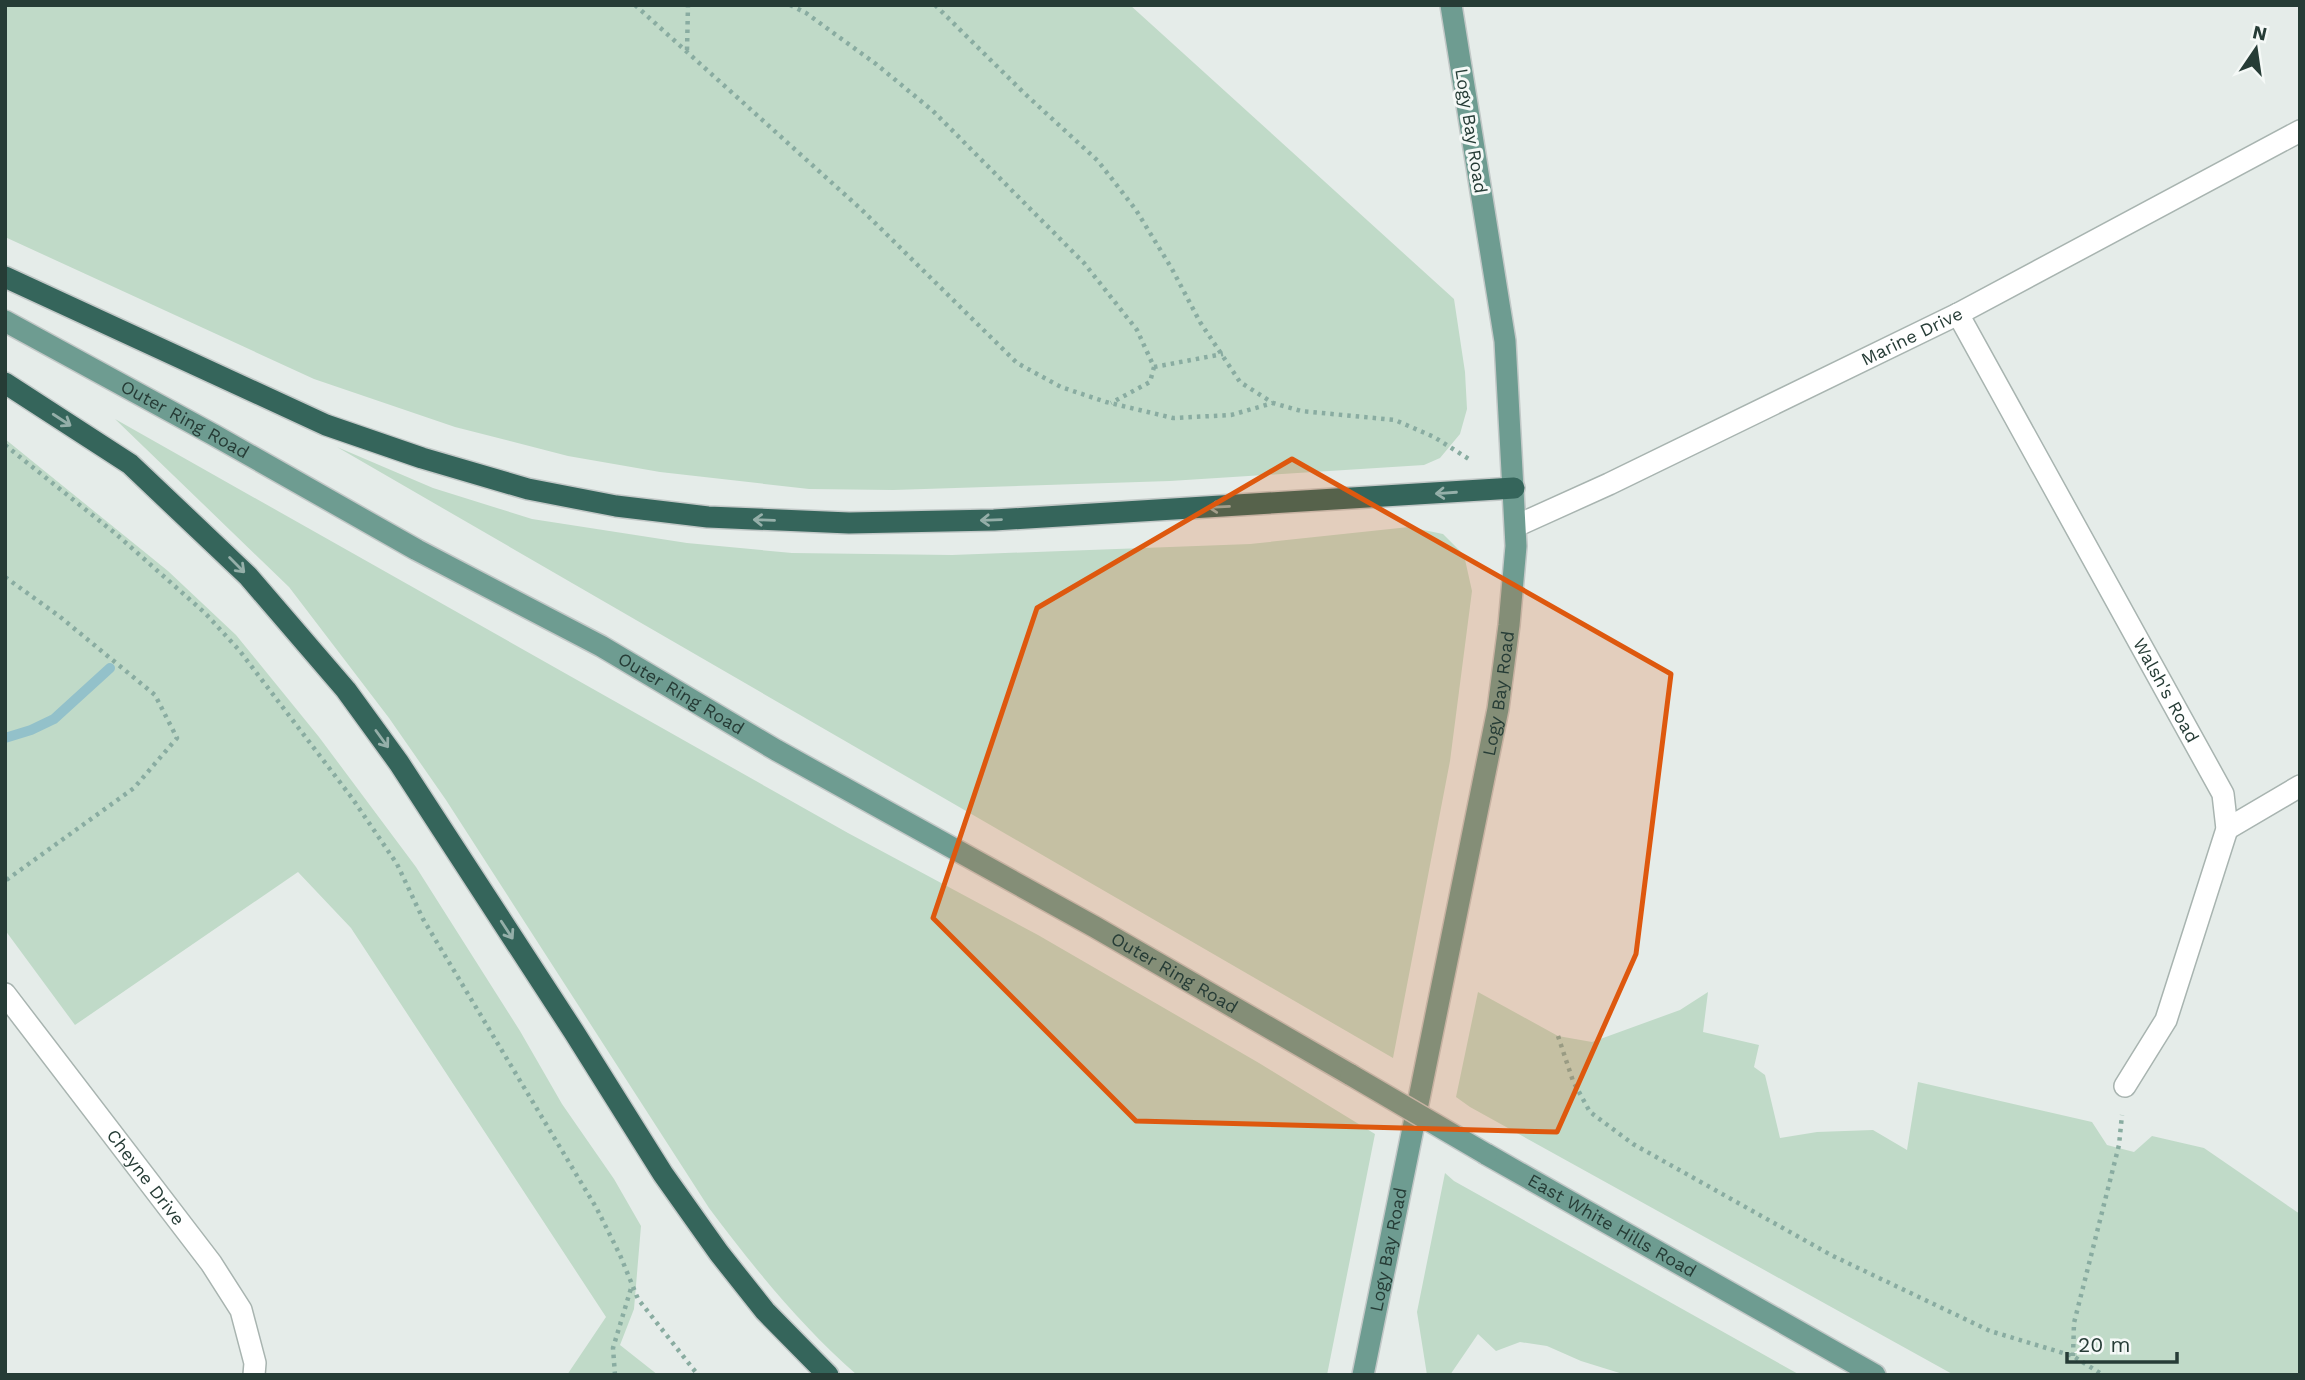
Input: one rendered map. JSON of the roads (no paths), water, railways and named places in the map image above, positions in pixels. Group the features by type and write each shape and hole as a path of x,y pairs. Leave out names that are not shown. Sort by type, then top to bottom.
{"highway":[{"path":"5,276 326,425 422,458 528,489 617,506 708,517 849,523 994,520 1514,488"},
{"path":"5,383 130,464 248,576 303,638 346,690 399,763 663,1174 719,1253 765,1311 828,1375"}],"main road":[{"name":"Logy Bay Road","path":"1363,1375 1498,709 1510,625 1516,546 1505,341 1451,5"},
{"name":"Outer Ring Road","path":"5,321 225,441 416,550 601,646 776,750 1036,894 1351,1075"},
{"name":"East White Hills Road","path":"1351,1075 1875,1375"}],"street":[{"name":"Marine Drive","path":"1516,526 1958,314 2300,131"},
{"name":"Walsh's Road","path":"1958,314 2223,794 2227,829 2166,1020 2125,1086"},
{"path":"2227,829 2300,786"},
{"name":"Cheyne Drive","path":"9,1009 211,1263 241,1310 255,1363 254,1375"}],"waterway":[{"path":"5,738 54,719 110,668"}]}
